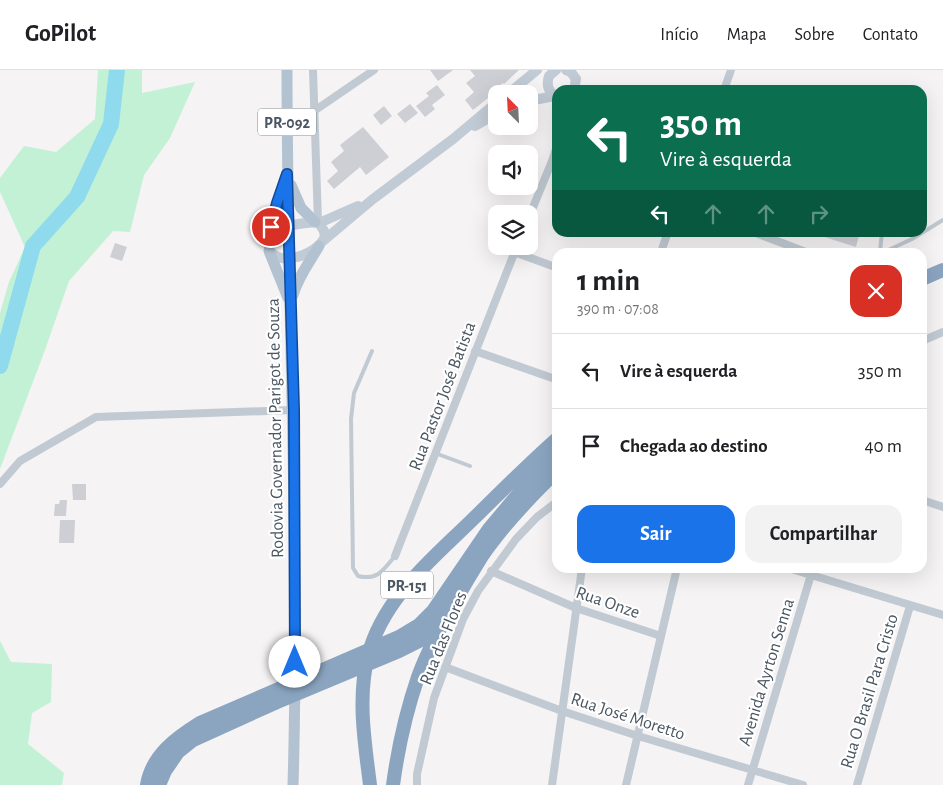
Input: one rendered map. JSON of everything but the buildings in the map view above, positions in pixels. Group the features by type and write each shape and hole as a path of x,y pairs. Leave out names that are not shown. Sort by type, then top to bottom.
{"highway":[{"path":"927,277 943,270"},
{"name":"PR-151","path":"370,785 364,721 364,684 368,657 384,617 397,596 416,574 552,443"},
{"name":"PR-151","path":"399,644 433,611 494,523 537,474 552,461"},
{"name":"PR-151","path":"147,785 152,767 163,752 178,737 200,723 278,695 399,644 419,641 429,632 482,555 527,500 552,476"},
{"name":"PR-151","path":"393,785 408,709 419,675 446,616 482,555"},
{"name":"PR-151","path":"159,785 165,771 178,752 193,740 278,695"}],"main road":[{"name":"Rodovia Governador Parigot de Souza","path":"287,70 288,226 294,410 295,721 293,785"},
{"path":"287,174 297,202 305,214 317,222"},
{"path":"287,174 277,203 269,245 290,304"},
{"path":"290,304 296,284 321,244"}],"street":[{"path":"313,70 317,222 324,231 321,244"},
{"path":"314,111 374,70"},
{"path":"519,85 537,70"},
{"path":"566,70 571,72 574,85"},
{"path":"576,85 582,70"},
{"path":"726,85 731,70"},
{"path":"552,71 547,87 552,94"},
{"path":"538,100 552,99"},
{"path":"372,199 317,222 279,229 269,245 278,258 289,258 304,254 321,244 372,199 453,139 488,110"},
{"path":"453,139 488,119"},
{"path":"535,205 552,168"},
{"path":"765,237 791,248"},
{"path":"777,242 779,237"},
{"name":"Rua Pastor José Batista","path":"395,556 513,255"},
{"path":"529,255 552,265"},
{"path":"927,339 943,332"},
{"path":"476,351 552,378"},
{"path":"0,484 20,461 96,417 294,410"},
{"path":"927,502 943,507"},
{"name":"Rua das Flores","path":"417,785 417,774 434,698 463,619 478,591 516,539 537,517 552,506"},
{"name":"Rua Onze","path":"491,572 576,608 661,636"},
{"path":"552,785 581,573"},
{"path":"626,785 676,573"},
{"name":"Avenida Ayrton Senna","path":"748,785 811,573"},
{"path":"818,573 943,616"},
{"name":"Rua O Brasil Para Cristo","path":"857,785 910,606"},
{"name":"Rua José Moretto","path":"445,667 562,711 638,736 804,785"}],"lane":[{"path":"927,230 943,220"},
{"path":"891,248 915,237"},
{"path":"372,351 354,393 351,420 353,568 358,576 368,579 378,575 395,556"},
{"path":"436,454 470,466"}],"green space":[{"path":"98,70 142,70 142,93 195,82 170,138 144,175 130,232 113,231 69,281 0,469 0,313 9,282 25,247 0,192 0,178 24,146 56,152 95,119"},
{"path":"0,641 11,662 52,664 51,702 32,713 28,744 64,773 62,785 0,785"}],"waterway":[{"path":"0,366 33,246 77,197 111,124 117,70"}],"route":[{"path":"271,227 287,174 294,410 295,662"}]}
